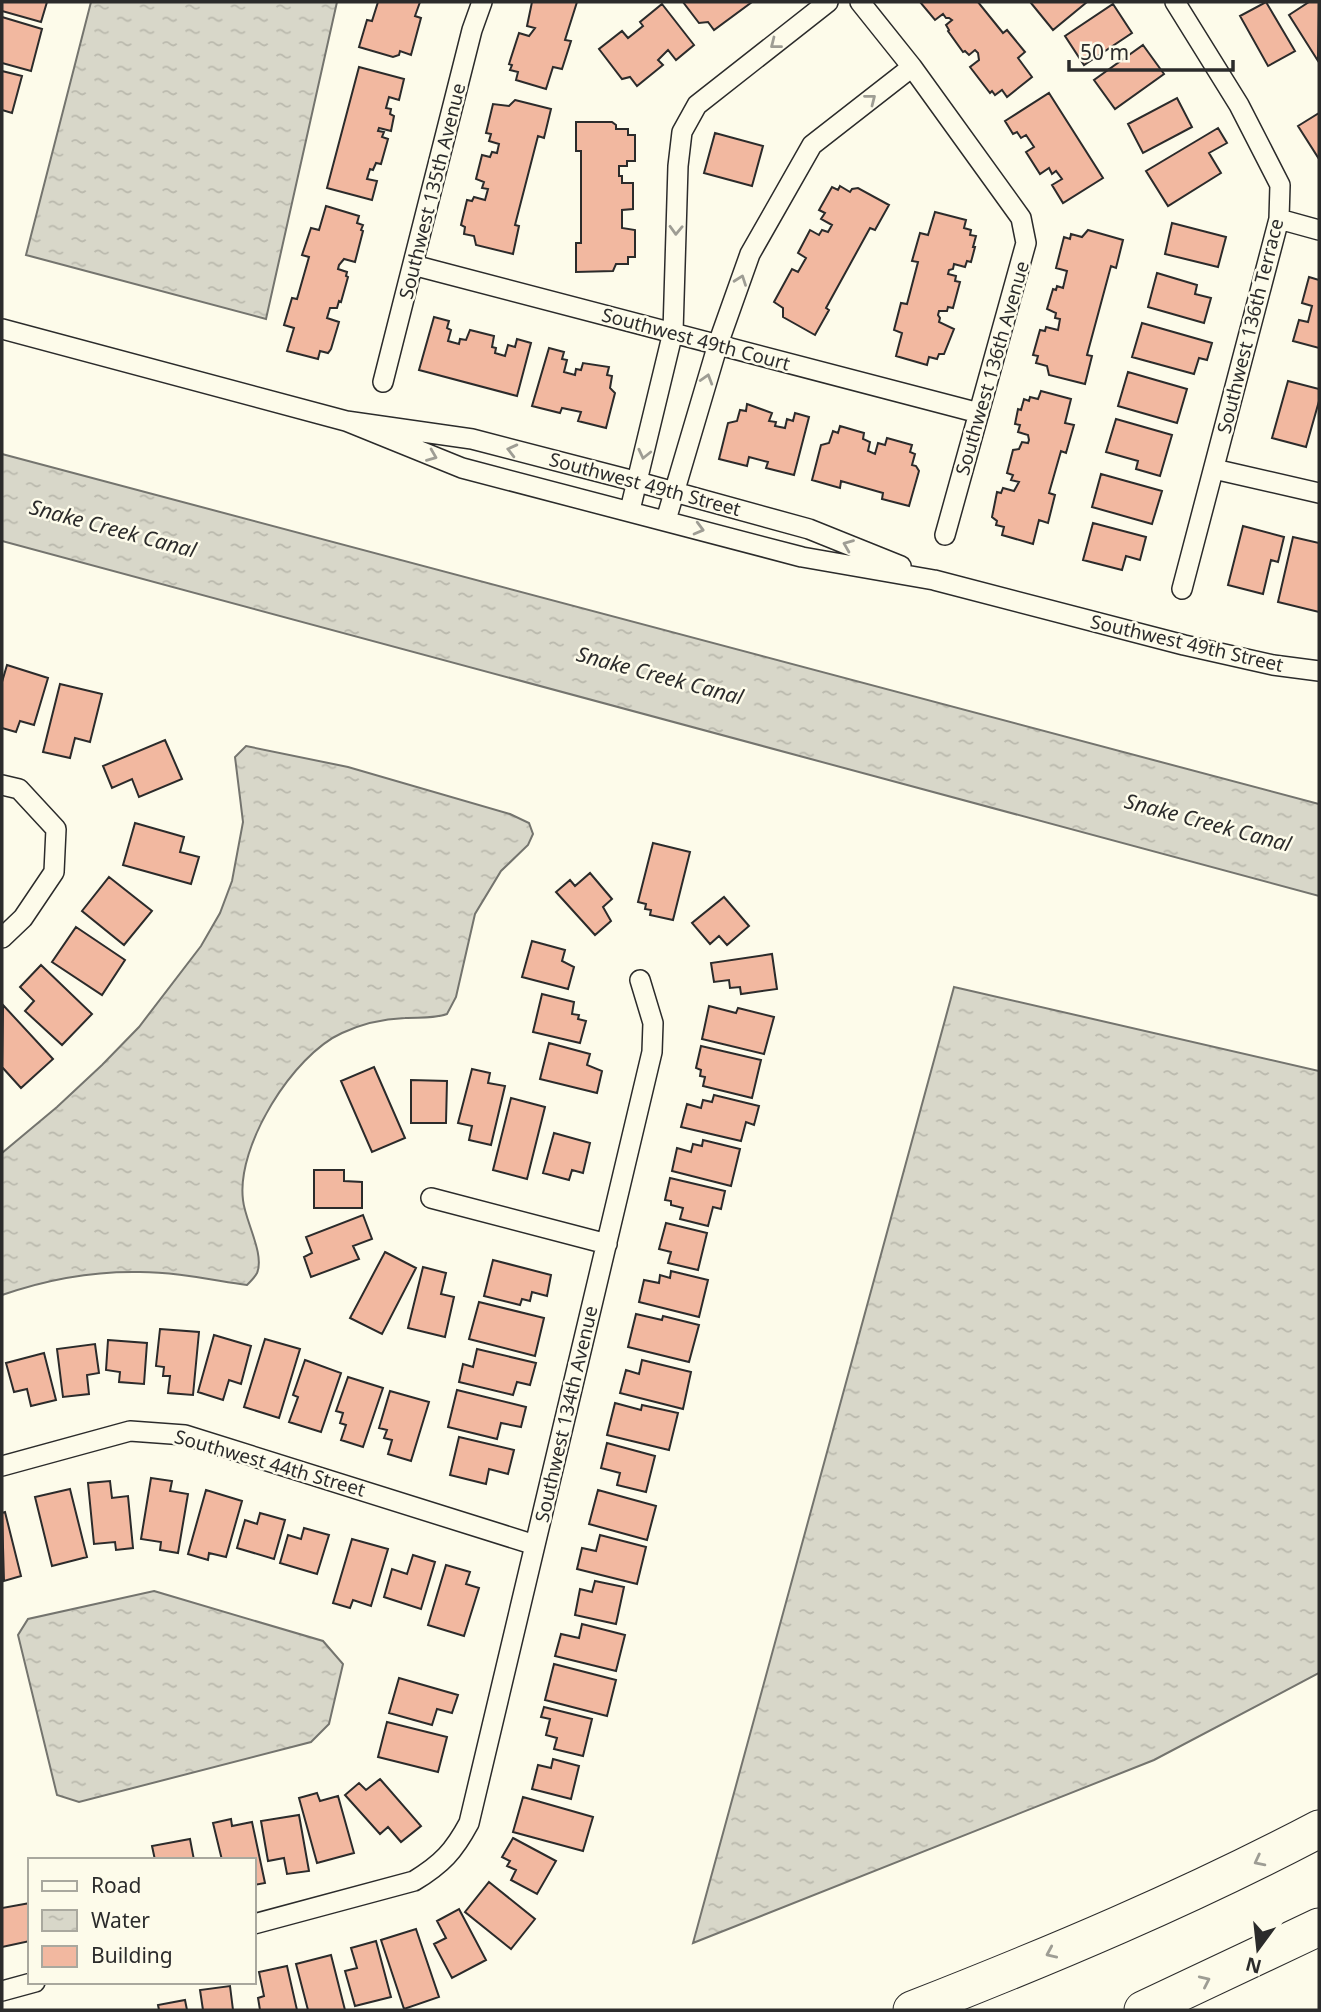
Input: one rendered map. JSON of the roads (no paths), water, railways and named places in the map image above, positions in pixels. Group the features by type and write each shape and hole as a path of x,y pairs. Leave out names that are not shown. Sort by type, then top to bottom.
{"highway":[{"path":"912,2010 1007,1972 1250,1866 1319,1829"},
{"path":"1143,2010 1319,1927"}],"street":[{"name":"Southwest 135th Avenue","path":"383,382 472,30 482,2"},
{"path":"631,510 673,332 681,132 697,105 828,2"},
{"name":"Southwest 136th Avenue","path":"860,2 912,67 1021,218 1026,243 945,535"},
{"name":"Southwest 136th Terrace","path":"1175,2 1239,105 1280,185 1279,219 1182,589"},
{"path":"666,520 718,344 750,254 812,145 912,67"},
{"path":"1279,219 1319,230"},
{"name":"Southwest 49th Court","path":"413,265 979,413"},
{"name":"Southwest 49th Street","path":"2,329 346,421 472,439 674,491 810,529 934,580"},
{"name":"Southwest 49th Street","path":"346,421 462,468 631,510 802,557 934,580 1184,645 1273,665 1319,671"},
{"path":"1214,469 1319,493"},
{"path":"2,785 19,789 56,829 54,872 23,918 2,938"},
{"name":"Southwest 134th Avenue","path":"256,1923 414,1881 438,1867 457,1845 469,1823 652,1052 653,1023 640,980"},
{"path":"431,1198 607,1244"},
{"name":"Southwest 44th Street","path":"2,1466 130,1431 185,1434 535,1545"},
{"path":"2,1991 28,1984"}],"water":[{"path":"91,2 337,2 266,319 26,255"},
{"name":"Snake Creek Canal","path":"2,454 1319,804 1319,896 2,541"},
{"path":"246,746 348,767 510,814 529,823 533,834 528,845 501,871 475,914 456,997 447,1014 381,1021 342,1033 323,1044 305,1061 287,1081 272,1104 258,1129 243,1178 243,1200 257,1247 259,1265 256,1275 247,1285 167,1273 123,1272 70,1278 2,1295 2,1153 57,1107 139,1027 201,946 220,913 232,881 243,822 235,757"},
{"path":"954,987 1319,1071 1319,1673 1154,1760 693,1943"},
{"path":"154,1591 323,1641 343,1664 329,1724 311,1742 79,1802 57,1795 18,1635 28,1619"}]}
